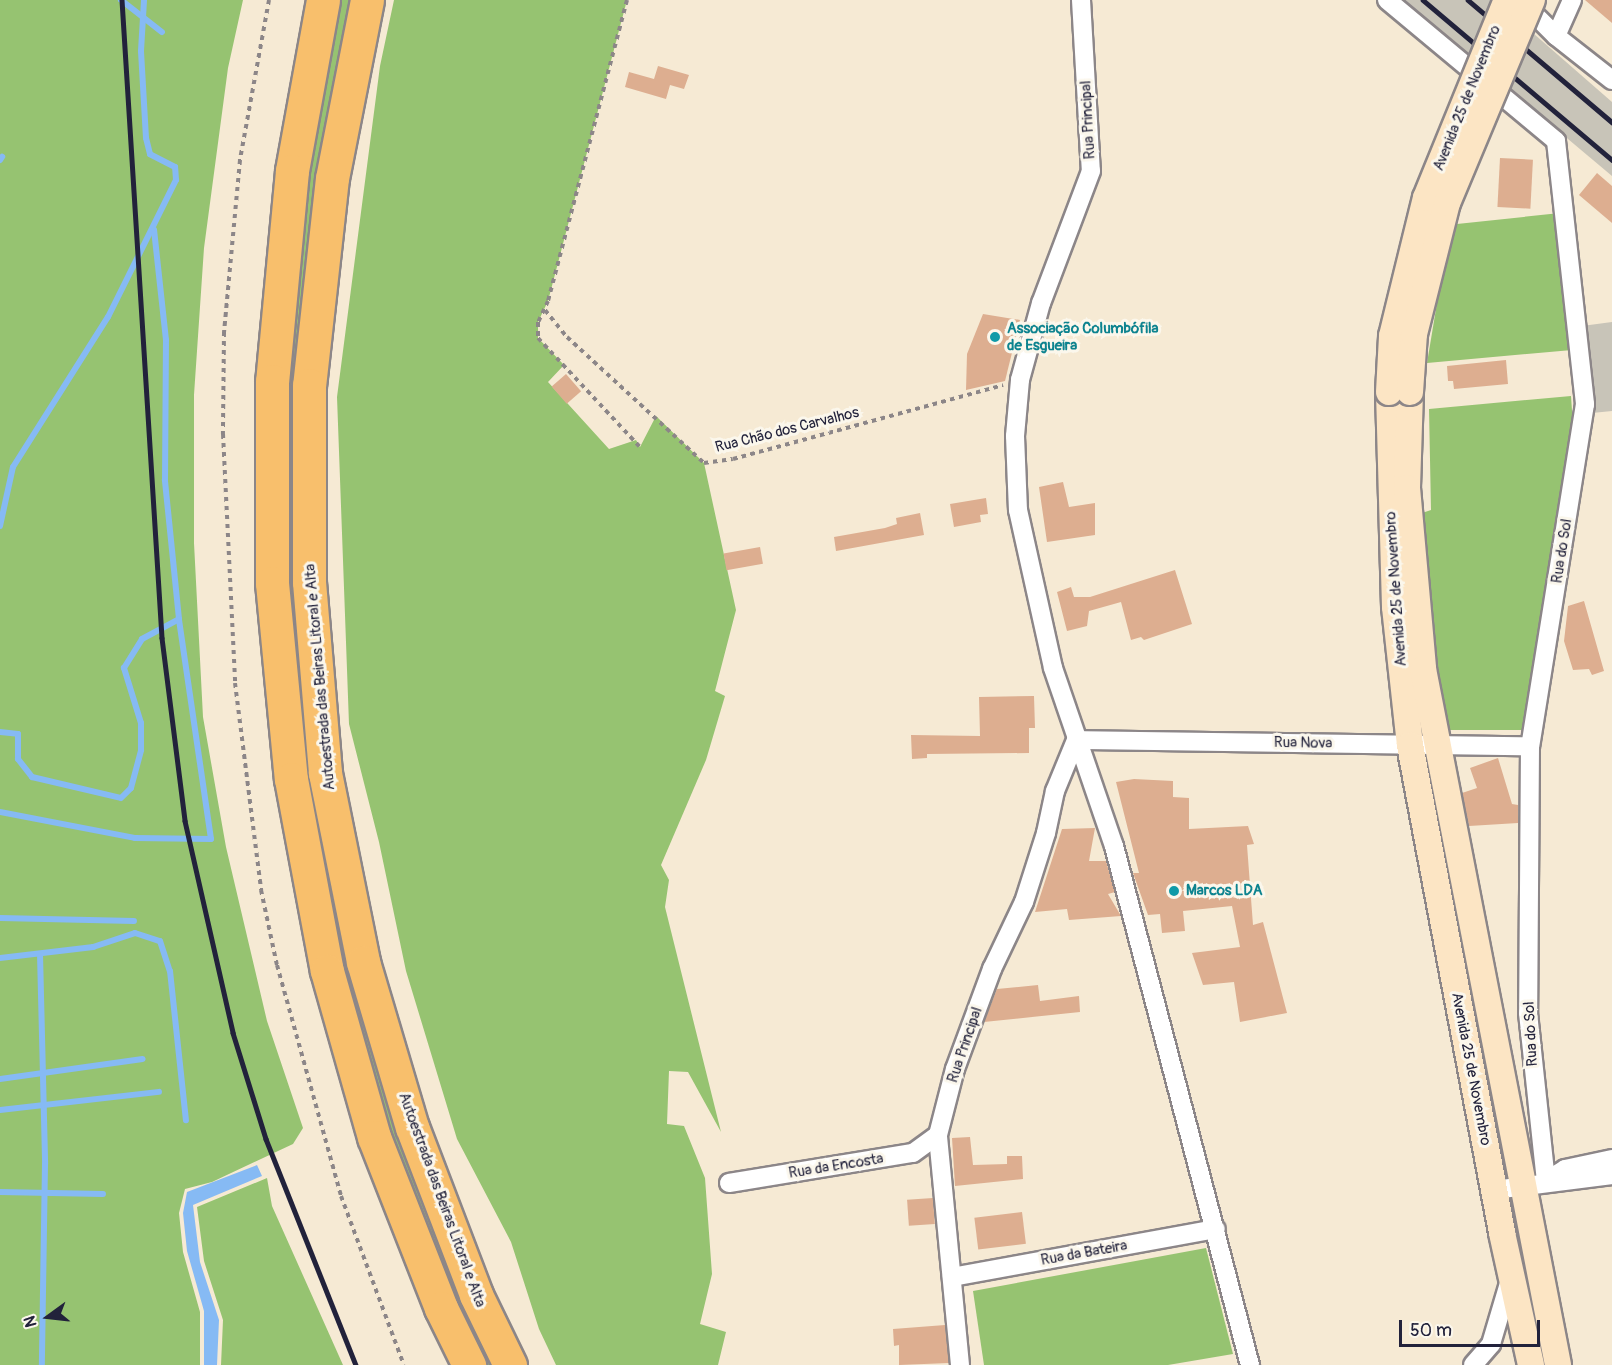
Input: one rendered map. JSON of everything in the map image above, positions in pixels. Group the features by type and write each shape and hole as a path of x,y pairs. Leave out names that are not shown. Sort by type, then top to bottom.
{"highway":[{"path":"323,0 292,171 272,381 272,583 291,779 327,971 374,1137 441,1308 469,1365"},
{"name":"Autoestrada das Beiras Litoral e Alta","path":"367,0 332,178 309,385 309,582 325,773 363,962 412,1128 476,1295 510,1365"}],"street":[{"name":"Rua Principal","path":"1081,0 1091,171 1041,303 1020,380 1016,436 1018,510 1053,668 1114,846 1216,1228 1250,1365"},
{"name":"Rua do Sol","path":"1387,0 1556,141 1585,404 1530,746 1528,1013 1535,1183"},
{"name":"Avenida 25 de Novembro","path":"1508,0 1426,198 1392,336 1423,669 1436,744 1535,1183 1558,1365"},
{"path":"1520,0 1556,36 1612,80"},
{"name":"Avenida 25 de Novembro","path":"1531,1365 1494,1190 1410,745 1395,607 1399,392 1448,203 1532,0"},
{"path":"1556,36 1572,0"},
{"name":"Rua Principal","path":"960,1365 938,1135 955,1069 992,969 1024,902 1046,833 1055,791 1076,740"},
{"name":"Rua Nova","path":"1076,740 1530,746"},
{"name":"Rua da Encosta","path":"729,1183 913,1154 938,1135"},
{"path":"1535,1183 1565,1169 1612,1159"},
{"path":"1494,1190 1535,1183 1568,1184 1612,1175"},
{"name":"Rua da Bateira","path":"952,1277 1216,1228"},
{"path":"1473,1365 1491,1344 1511,1275"}],"path":[{"path":"627,0 545,310 538,322 538,338 640,447"},
{"name":"Rua Chão dos Carvalhos","path":"545,310 567,338 704,463 734,459 1020,380"}],"shaded area":[{"path":"1403,0 1495,0 1612,102 1612,176"},
{"path":"1612,322 1612,411 1592,413 1582,326"}],"green space":[{"path":"0,0 243,0 228,68 204,248 194,395 194,543 203,717 226,847 267,1021 303,1128 293,1144 212,1182 185,1189 179,1213 183,1252 200,1312 200,1365 0,1365"},
{"path":"336,0 352,0 322,154 316,787 496,1365 484,1365 452,1298 394,1149 348,998 320,877 289,653 284,425 296,257"},
{"path":"394,0 627,0 548,301 538,322 538,338 564,365 548,382 609,449 636,440 640,447 656,416 704,463 736,610 715,691 725,696 706,760 661,865 669,880 665,907 721,1132 688,1072 669,1071 667,1124 684,1126 705,1178 712,1274 700,1324 726,1332 718,1365 556,1365 539,1329 511,1242 457,1139 406,971 379,842 349,724 337,397 380,66"},
{"path":"1560,213 1572,350 1427,363 1443,267 1457,224"},
{"path":"1571,396 1574,440 1528,730 1449,730 1444,716 1419,514 1431,510 1429,409"},
{"path":"267,1178 272,1206 343,1365 221,1365 223,1320 204,1261 197,1207"},
{"path":"1206,1248 1233,1354 1168,1365 984,1365 973,1291"}],"water":[{"path":"257,1165 262,1176 193,1205 200,1262 219,1320 217,1365 204,1365 204,1311 187,1251 183,1213 187,1192"}],"building":[{"path":"1585,0 1612,0 1612,23"},
{"path":"658,66 689,75 684,89 670,85 666,99 625,87 629,72 654,79"},
{"path":"1500,158 1533,160 1530,209 1497,207"},
{"path":"1597,173 1612,186 1612,223 1579,195"},
{"name":"Associação Columbófila de Esgueira","path":"983,314 1020,320 1005,381 966,390 967,354"},
{"path":"1506,360 1508,384 1454,389 1453,381 1448,381 1447,366"},
{"path":"566,374 581,391 567,404 552,386"},
{"path":"1063,482 1069,507 1095,503 1095,535 1047,542 1039,487"},
{"path":"986,498 988,514 980,515 981,522 954,527 950,504"},
{"path":"920,513 924,535 836,551 834,537 885,528 897,524 896,518"},
{"path":"760,547 763,564 727,570 724,553"},
{"path":"1175,570 1192,624 1144,640 1141,637 1131,640 1121,602 1089,611 1087,626 1067,631 1057,592 1071,587 1074,597 1090,597"},
{"path":"1584,601 1604,671 1592,675 1589,669 1573,670 1564,641 1568,606"},
{"path":"1034,696 1035,728 1029,728 1029,753 927,754 927,758 912,759 911,735 980,736 979,697"},
{"path":"1498,758 1512,804 1518,805 1518,823 1469,826 1462,793 1477,788 1470,768"},
{"path":"1134,779 1173,781 1173,797 1189,798 1189,829 1248,826 1254,844 1247,845 1253,925 1263,922 1287,1013 1240,1022 1234,982 1203,985 1192,953 1240,947 1232,906 1183,911 1185,931 1162,933 1160,914 1148,915 1133,873 1139,873 1116,782"},
{"path":"1095,828 1089,861 1106,861 1115,892 1108,894 1121,916 1069,920 1067,909 1035,912 1062,829"},
{"path":"1038,985 1040,1001 1079,996 1080,1012 984,1022 997,989"},
{"path":"970,1137 973,1165 1007,1164 1007,1156 1022,1156 1023,1179 955,1186 952,1138"},
{"path":"933,1198 935,1224 909,1226 907,1200"},
{"path":"1022,1212 1026,1244 978,1250 974,1218"},
{"path":"945,1325 949,1363 899,1365 899,1345 894,1346 893,1329"}],"waterway":[{"path":"121,0 162,32"},
{"path":"0,526 13,467 108,317 176,180 175,167 150,154 146,138 141,51 144,0"},
{"path":"0,732 18,734 18,759 32,777 121,798 131,788 141,750 141,723 124,668 142,639 179,619 165,480 166,340 154,230"},
{"path":"0,812 135,838 211,839 179,619"},
{"path":"0,918 134,921"},
{"path":"0,958 93,947 135,933 160,941 170,971 186,1120"},
{"path":"40,954 45,1164 42,1365"},
{"path":"0,1079 143,1059"},
{"path":"0,1110 159,1092"},
{"path":"0,1192 103,1194"}],"railway":[{"path":"122,0 162,638 185,821 233,1033 266,1139 356,1365"},
{"path":"1423,0 1612,160"},
{"path":"1468,0 1612,122"}],"place":[{"name":"Associação Columbófila de Esgueira","path":"995,337"},
{"name":"Marcos LDA","path":"1174,891"}]}
